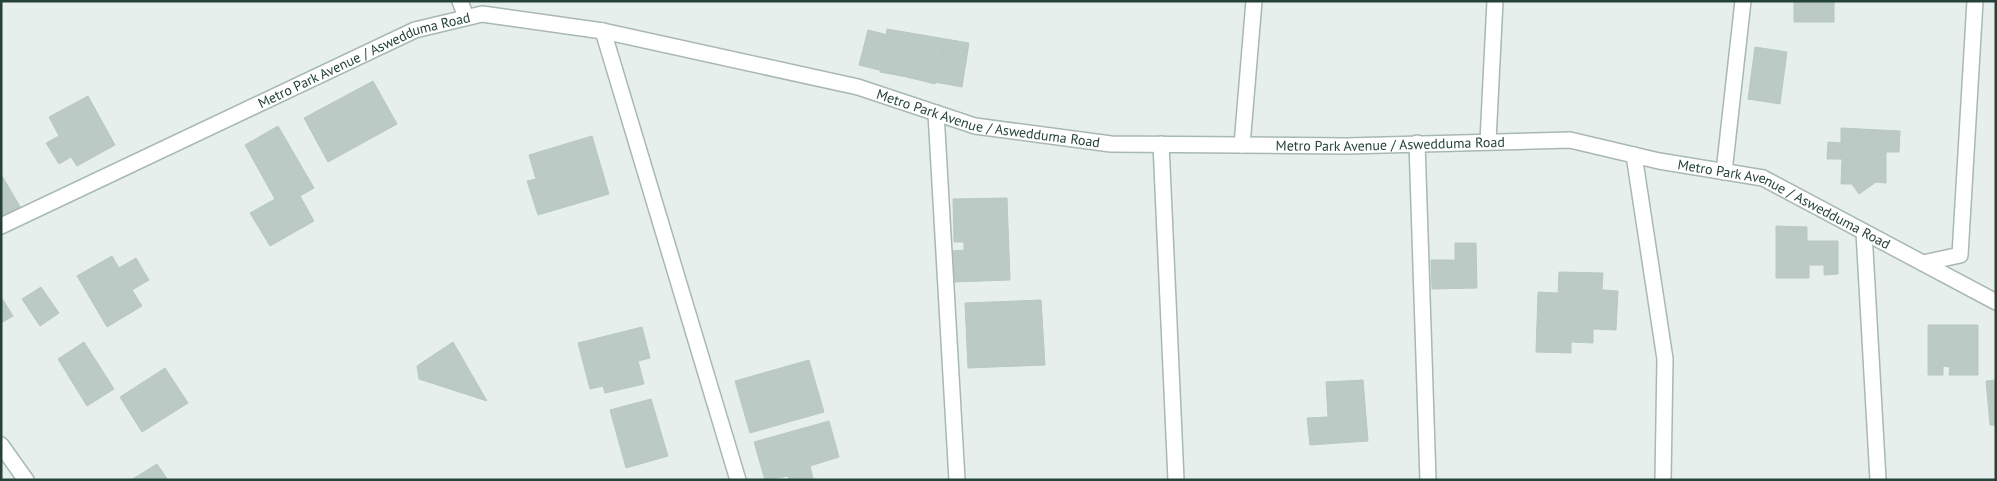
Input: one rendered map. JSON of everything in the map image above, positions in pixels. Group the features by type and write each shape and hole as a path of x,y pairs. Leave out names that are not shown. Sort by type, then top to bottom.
{"street":[{"path":"460,1 466,17"},
{"path":"1242,145 1254,1"},
{"path":"1488,142 1495,1"},
{"path":"1724,172 1743,1"},
{"path":"1924,264 1960,254 1974,1"},
{"name":"Metro Park Avenue / Aswedduma Road","path":"1,226 416,30 482,14 603,30 858,87 975,126 1111,144 1417,144 1570,140 1634,155 1763,178 1996,302"},
{"path":"603,30 738,480"},
{"path":"936,113 957,480"},
{"path":"1161,144 1176,480"},
{"path":"1417,144 1428,480"},
{"path":"1634,155 1665,359 1663,480"},
{"path":"1864,232 1878,480"},
{"path":"1,445 26,480"}],"building":[{"path":"1794,1 1834,1 1834,22 1794,22"},
{"path":"887,29 969,43 962,87 880,72"},
{"path":"868,30 944,49 935,84 859,65"},
{"path":"1755,47 1787,52 1780,104 1748,99"},
{"path":"373,81 397,124 328,162 304,118"},
{"path":"88,96 115,145 77,166 71,157 59,164 46,143 59,136 49,117"},
{"path":"278,126 314,188 300,196 314,221 270,246 250,213 275,199 245,145"},
{"path":"1841,128 1900,131 1899,152 1886,152 1886,183 1876,182 1859,194 1852,184 1841,184 1842,159 1827,159 1828,142 1841,143"},
{"path":"592,136 609,194 538,215 527,181 536,179 529,155"},
{"path":"1,174 22,210 1,221"},
{"path":"1007,198 1010,280 953,282 952,251 964,250 964,242 954,242 953,199"},
{"path":"1776,226 1807,227 1807,241 1838,241 1838,274 1824,275 1824,265 1809,265 1809,278 1776,278"},
{"path":"1455,243 1476,243 1477,288 1432,289 1431,260 1455,260"},
{"path":"112,256 119,268 136,258 149,280 132,290 142,306 107,327 77,276"},
{"path":"1559,272 1603,273 1602,290 1618,291 1616,330 1593,329 1593,343 1571,342 1571,353 1536,352 1538,292 1558,293"},
{"path":"41,287 59,313 40,326 22,299"},
{"path":"1,297 13,316 1,323"},
{"path":"1041,300 1045,365 968,368 965,303"},
{"path":"1928,325 1978,325 1978,375 1949,375 1950,367 1943,366 1943,375 1928,375"},
{"path":"642,327 650,358 638,361 644,384 605,393 603,386 590,389 578,343"},
{"path":"84,342 114,389 87,406 58,359"},
{"path":"453,342 487,401 419,379 417,366"},
{"path":"809,360 824,412 750,433 735,381"},
{"path":"165,368 188,403 142,432 120,397"},
{"path":"1363,380 1368,441 1310,445 1307,418 1328,417 1326,382"},
{"path":"1996,380 1996,425 1990,425 1986,381"},
{"path":"651,399 668,456 626,468 610,410"},
{"path":"829,421 839,457 810,466 813,478 789,480 788,476 765,480 754,442"},
{"path":"157,464 168,480 131,480"}]}
